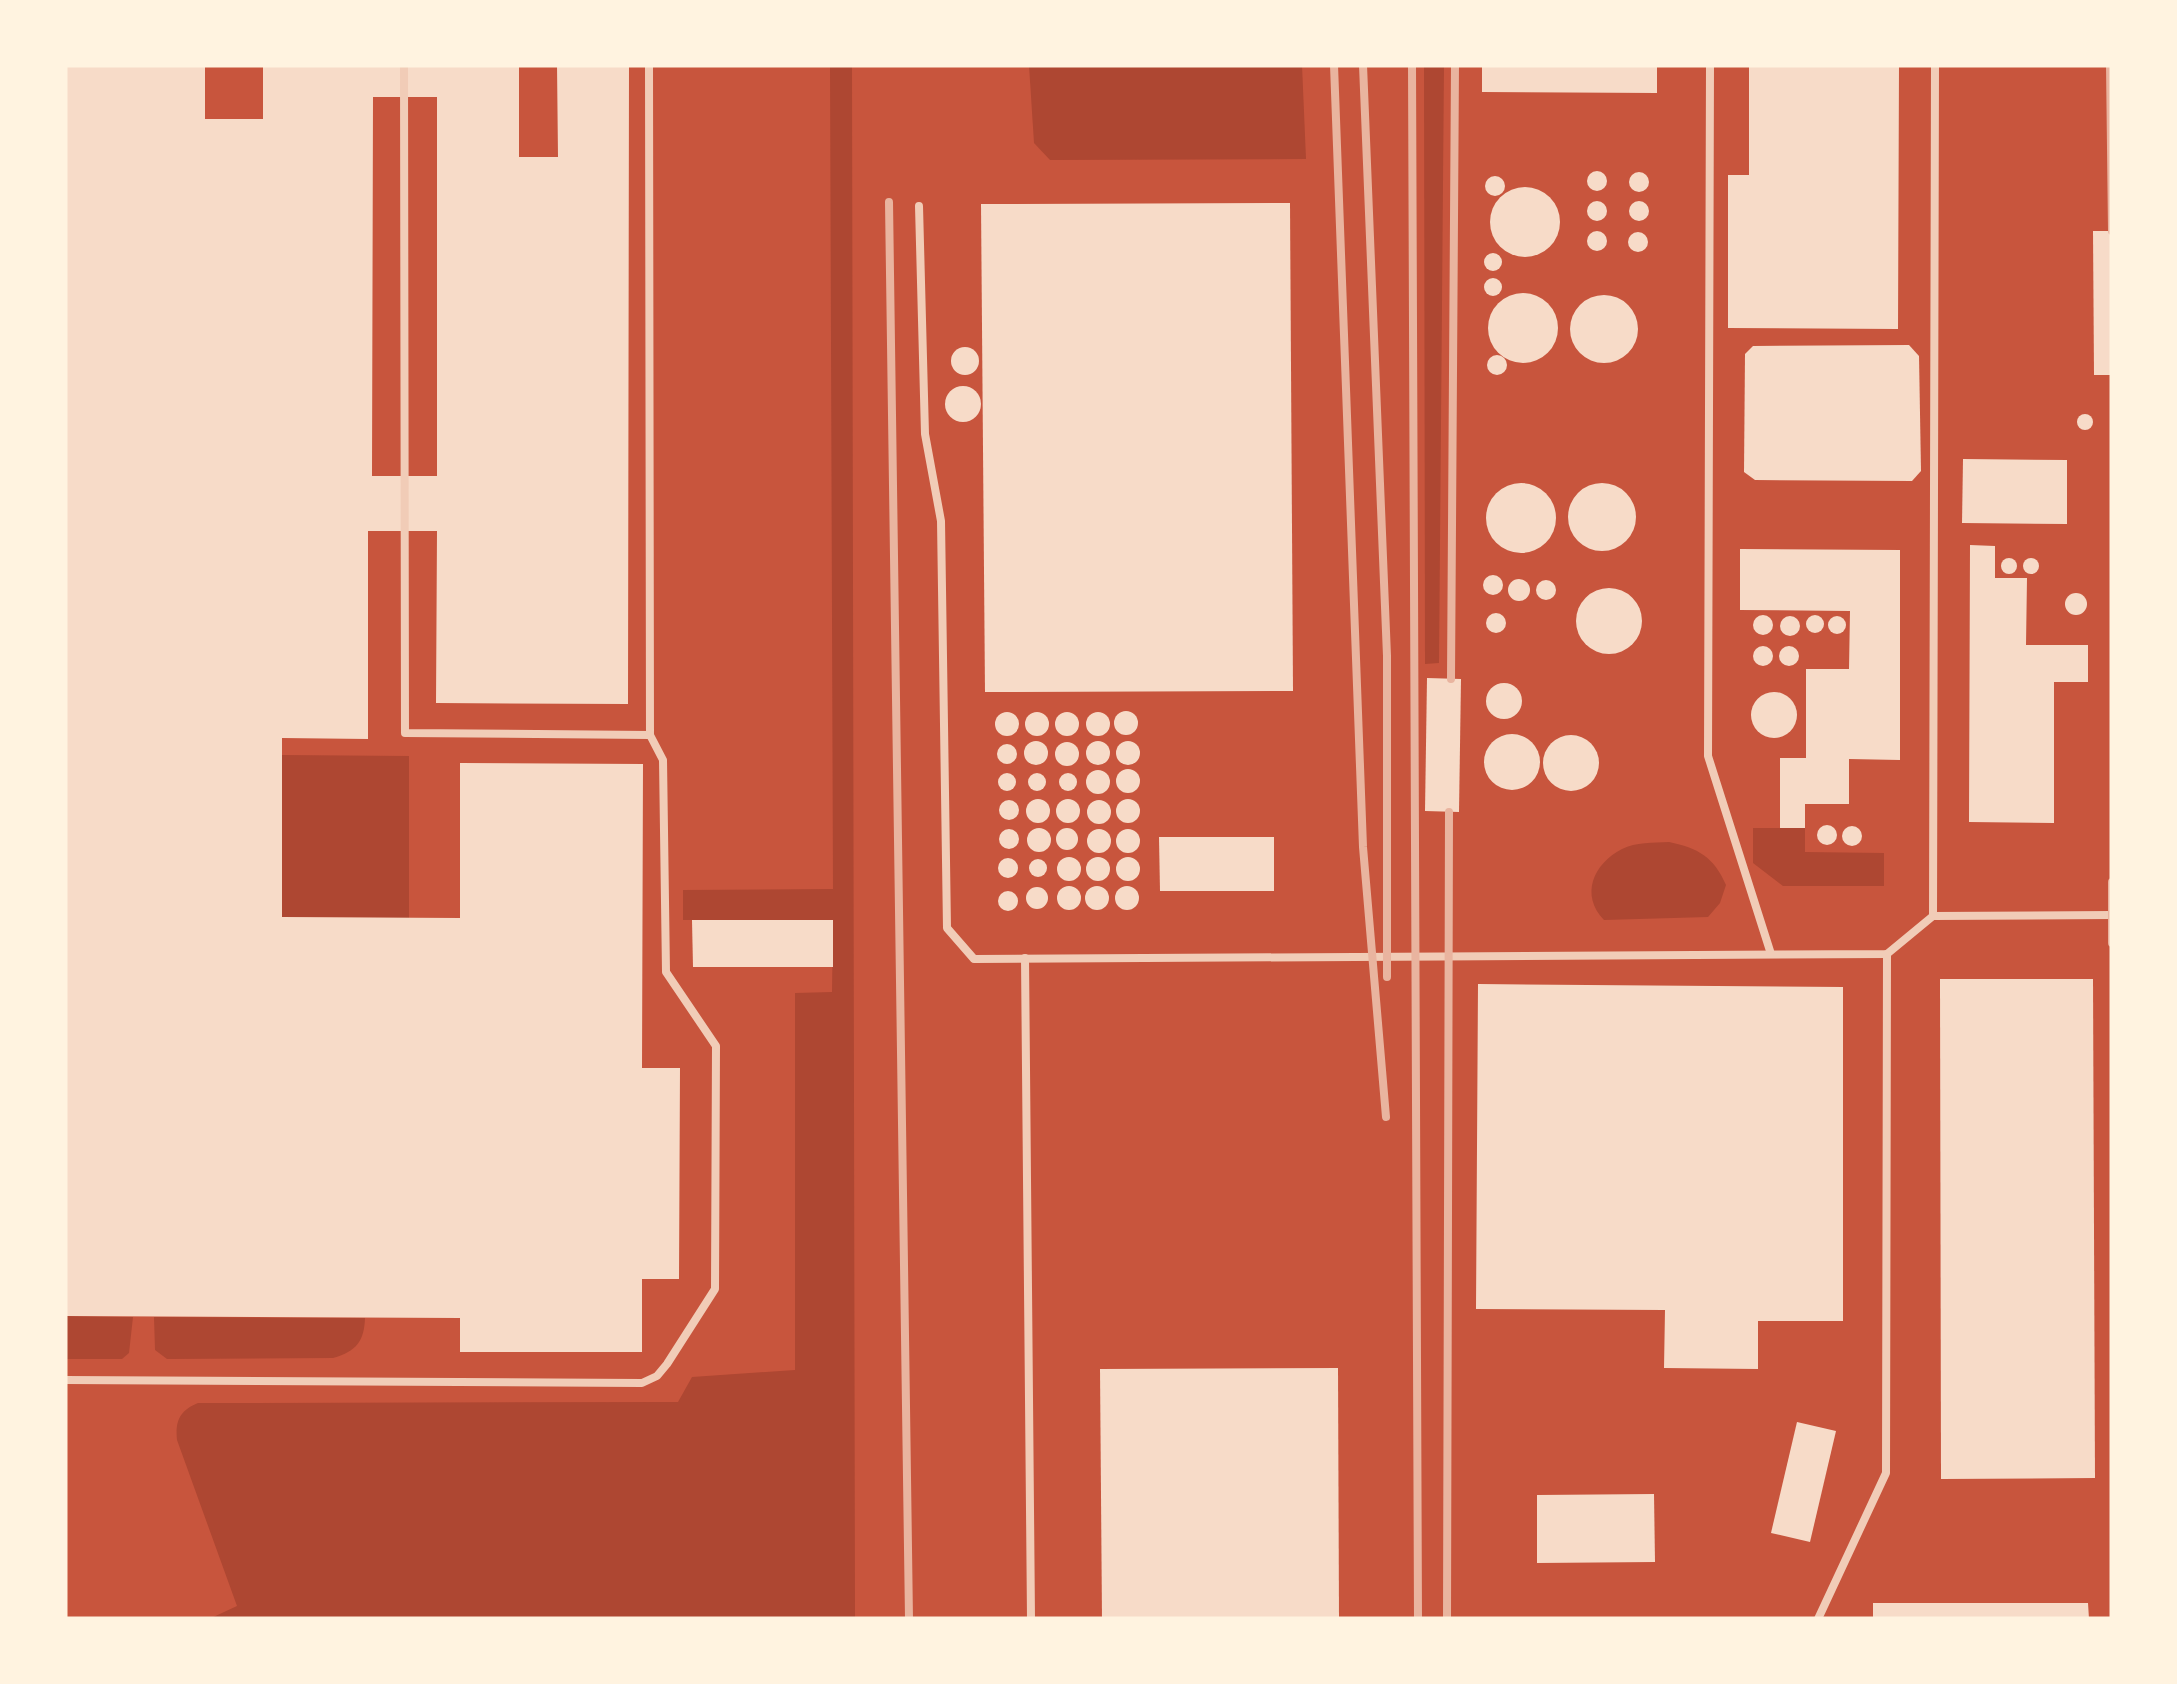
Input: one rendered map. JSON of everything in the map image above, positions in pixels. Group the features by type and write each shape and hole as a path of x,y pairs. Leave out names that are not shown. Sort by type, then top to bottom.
{"lane":[{"path":"404,65 405,733 650,735"},
{"path":"65,1380 642,1383 668,1364 715,1290 716,1046 666,972 663,760 650,735 650,65"},
{"path":"1710,65 1708,756 1771,954"},
{"path":"1933,916 1935,65"},
{"path":"919,206 924,434 941,521 947,928 974,958 1887,954 1933,916 2112,914"},
{"path":"1818,1619 1886,1473 1887,954"},
{"path":"1025,958 1030,1619"}],"shaded area":[{"path":"830,65 852,65 855,1619 209,1619 237,1606 177,1440 180,1417 198,1403 678,1402 692,1377 795,1370 795,993 832,992 833,920 683,920 683,890 833,889"},
{"path":"1029,65 1302,65 1306,159 1050,160 1034,143"},
{"path":"1424,65 1444,65 1439,663 1425,664"},
{"path":"282,755 409,756 409,918 282,917"},
{"path":"1753,828 1805,828 1805,852 1884,853 1884,886 1783,886 1753,863"},
{"path":"1669,842 1697,851 1716,867 1726,885 1720,903 1708,917 1604,920 1593,900 1597,871 1612,855 1627,847"},
{"path":"65,1316 133,1317 129,1353 122,1359 65,1359"},
{"path":"154,1317 365,1318 358,1344 333,1358 167,1359 155,1350"}],"building":[{"path":"65,65 205,65 205,119 263,119 263,65 519,65 519,157 558,157 557,65 629,65 628,704 436,703 437,531 368,531 368,739 282,738 282,917 460,918 460,763 643,764 642,1068 680,1068 679,1279 642,1279 642,1352 460,1352 460,1318 65,1316","holes":["373,97 437,97 437,476 372,476"]},
{"path":"1482,65 1657,65 1657,93 1482,92"},
{"path":"1749,65 1899,65 1898,329 1728,328 1728,175 1749,175"},
{"path":"1597,171 1607,181 1597,191 1587,181"},
{"path":"1639,172 1649,182 1639,192 1629,182"},
{"path":"1491,176 1499,176 1505,186 1499,196 1491,196 1485,190 1485,182"},
{"path":"1525,187 1549,198 1560,222 1549,246 1525,257 1501,246 1490,222 1501,198"},
{"path":"1593,201 1601,201 1607,211 1601,221 1593,221 1587,215 1587,207"},
{"path":"1639,201 1649,211 1639,221 1629,211"},
{"path":"1290,203 1293,691 985,692 981,204"},
{"path":"1593,231 1601,231 1607,241 1601,251 1593,251 1587,245 1587,237"},
{"path":"2093,231 2112,231 2112,375 2094,375"},
{"path":"1638,232 1648,242 1638,252 1628,242"},
{"path":"1493,253 1502,262 1493,271 1484,262"},
{"path":"1493,278 1502,287 1493,296 1484,287"},
{"path":"1523,293 1547,304 1558,328 1547,352 1523,363 1499,352 1488,328 1499,304"},
{"path":"1604,295 1617,297 1628,305 1636,316 1636,342 1628,353 1617,361 1604,363 1591,361 1580,353 1572,342 1570,329 1572,316 1580,305 1591,297"},
{"path":"1909,345 1919,356 1921,471 1912,481 1755,480 1744,472 1745,354 1753,346"},
{"path":"965,347 975,351 979,361 975,371 965,375 955,371 951,361 955,351"},
{"path":"1493,355 1501,355 1507,365 1501,375 1493,375 1487,369 1487,361"},
{"path":"963,386 976,391 981,404 976,417 963,422 950,417 945,404 950,391"},
{"path":"2085,414 2093,422 2085,430 2077,422"},
{"path":"1963,459 2067,460 2067,524 1962,523"},
{"path":"1521,483 1545,494 1556,518 1545,542 1521,553 1497,542 1486,518 1497,494"},
{"path":"1602,483 1626,493 1636,517 1626,541 1602,551 1578,541 1568,517 1578,493"},
{"path":"1970,545 1995,546 1995,578 2027,578 2026,645 2088,645 2088,682 2054,682 2054,823 1969,822"},
{"path":"1740,549 1900,550 1900,760 1849,759 1849,804 1805,804 1805,828 1780,828 1780,758 1806,758 1806,669 1849,669 1850,611 1740,610"},
{"path":"2009,558 2017,566 2009,574 2001,566"},
{"path":"2031,558 2039,566 2031,574 2023,566"},
{"path":"1489,575 1497,575 1503,585 1497,595 1489,595 1483,589 1483,581"},
{"path":"1519,579 1530,590 1519,601 1508,590"},
{"path":"1542,580 1550,580 1556,590 1550,600 1542,600 1536,594 1536,586"},
{"path":"1609,588 1632,598 1642,621 1632,644 1609,654 1586,644 1576,621 1586,598"},
{"path":"2076,593 2084,596 2084,612 2076,615 2068,612 2065,604 2068,596"},
{"path":"1492,613 1500,613 1506,623 1500,633 1492,633 1486,627 1486,619"},
{"path":"1759,615 1767,615 1773,625 1767,635 1759,635 1753,629 1753,621"},
{"path":"1815,615 1824,624 1815,633 1806,624"},
{"path":"1786,616 1794,616 1800,626 1794,636 1786,636 1780,630 1780,622"},
{"path":"1837,616 1846,625 1837,634 1828,625"},
{"path":"1759,646 1767,646 1773,656 1767,666 1759,666 1753,660 1753,652"},
{"path":"1785,646 1793,646 1799,656 1793,666 1785,666 1779,660 1779,652"},
{"path":"1427,678 1461,679 1459,812 1425,811"},
{"path":"1504,683 1516,689 1522,701 1516,713 1504,719 1492,713 1486,701 1492,689"},
{"path":"1774,692 1790,699 1797,715 1790,731 1774,738 1758,731 1751,715 1758,699"},
{"path":"1126,711 1138,723 1126,735 1114,723"},
{"path":"1007,712 1019,724 1007,736 995,724"},
{"path":"1037,712 1049,724 1037,736 1025,724"},
{"path":"1067,712 1079,724 1067,736 1055,724"},
{"path":"1098,712 1110,724 1098,736 1086,724"},
{"path":"1512,734 1532,742 1540,762 1532,782 1512,790 1492,782 1484,762 1492,742"},
{"path":"1571,735 1590,744 1599,763 1590,782 1571,791 1552,782 1543,763 1552,744"},
{"path":"1036,741 1048,753 1036,765 1024,753"},
{"path":"1098,741 1110,753 1098,765 1086,753"},
{"path":"1128,741 1140,753 1128,765 1116,753"},
{"path":"1067,742 1079,754 1067,766 1055,754"},
{"path":"1007,744 1017,754 1007,764 997,754"},
{"path":"1128,769 1140,781 1128,793 1116,781"},
{"path":"1098,770 1110,782 1098,794 1086,782"},
{"path":"1007,773 1014,775 1014,789 1007,791 1000,789 998,782 1000,775"},
{"path":"1037,773 1044,775 1044,789 1037,791 1030,789 1028,782 1030,775"},
{"path":"1068,773 1075,775 1075,789 1068,791 1061,789 1059,782 1061,775"},
{"path":"1038,799 1047,802 1047,820 1038,823 1029,820 1026,811 1029,802"},
{"path":"1068,799 1077,802 1077,820 1068,823 1059,820 1056,811 1059,802"},
{"path":"1128,799 1137,802 1137,820 1128,823 1119,820 1116,811 1119,802"},
{"path":"1009,800 1019,810 1009,820 999,810"},
{"path":"1099,800 1111,812 1099,824 1087,812"},
{"path":"1827,825 1837,835 1827,845 1817,835"},
{"path":"1852,826 1862,836 1852,846 1842,836"},
{"path":"1039,828 1051,840 1039,852 1027,840"},
{"path":"1067,828 1078,839 1067,850 1056,839"},
{"path":"1005,829 1013,829 1019,839 1013,849 1005,849 999,843 999,835"},
{"path":"1099,829 1108,832 1108,850 1099,853 1090,850 1087,841 1090,832"},
{"path":"1128,829 1137,832 1137,850 1128,853 1119,850 1116,841 1119,832"},
{"path":"1159,837 1274,837 1274,891 1160,891"},
{"path":"1069,857 1078,860 1078,878 1069,881 1060,878 1057,869 1060,860"},
{"path":"1098,857 1107,860 1107,878 1098,881 1089,878 1086,869 1089,860"},
{"path":"1128,857 1137,860 1137,878 1128,881 1119,878 1116,869 1119,860"},
{"path":"1008,858 1018,868 1008,878 998,868"},
{"path":"1038,859 1045,861 1045,875 1038,877 1031,875 1029,868 1031,861"},
{"path":"1069,886 1078,889 1078,907 1069,910 1060,907 1057,898 1060,889"},
{"path":"1097,886 1106,889 1106,907 1097,910 1088,907 1085,898 1088,889"},
{"path":"1127,886 1136,889 1136,907 1127,910 1118,907 1115,898 1118,889"},
{"path":"1033,887 1041,887 1048,898 1041,909 1033,909 1026,902 1026,894"},
{"path":"1008,891 1018,901 1008,911 998,901"},
{"path":"692,920 833,920 833,967 693,967"},
{"path":"1940,979 2093,979 2095,1478 1941,1479"},
{"path":"1478,984 1843,987 1843,1321 1758,1321 1758,1369 1664,1368 1665,1310 1476,1309"},
{"path":"1338,1368 1339,1619 1102,1619 1100,1369"},
{"path":"1797,1422 1836,1431 1810,1542 1771,1533"},
{"path":"1654,1494 1655,1562 1537,1563 1537,1495"},
{"path":"1873,1603 2088,1603 2089,1619 1873,1619"}],"railway":[{"path":"1334,65 1363,847 1386,1117"},
{"path":"1363,65 1387,656 1387,977"},
{"path":"1412,65 1418,1619"},
{"path":"1451,679 1455,65"},
{"path":"2110,65 2112,231"},
{"path":"889,202 909,1619"},
{"path":"1447,1619 1449,812"},
{"path":"2112,882 2112,943"}]}
